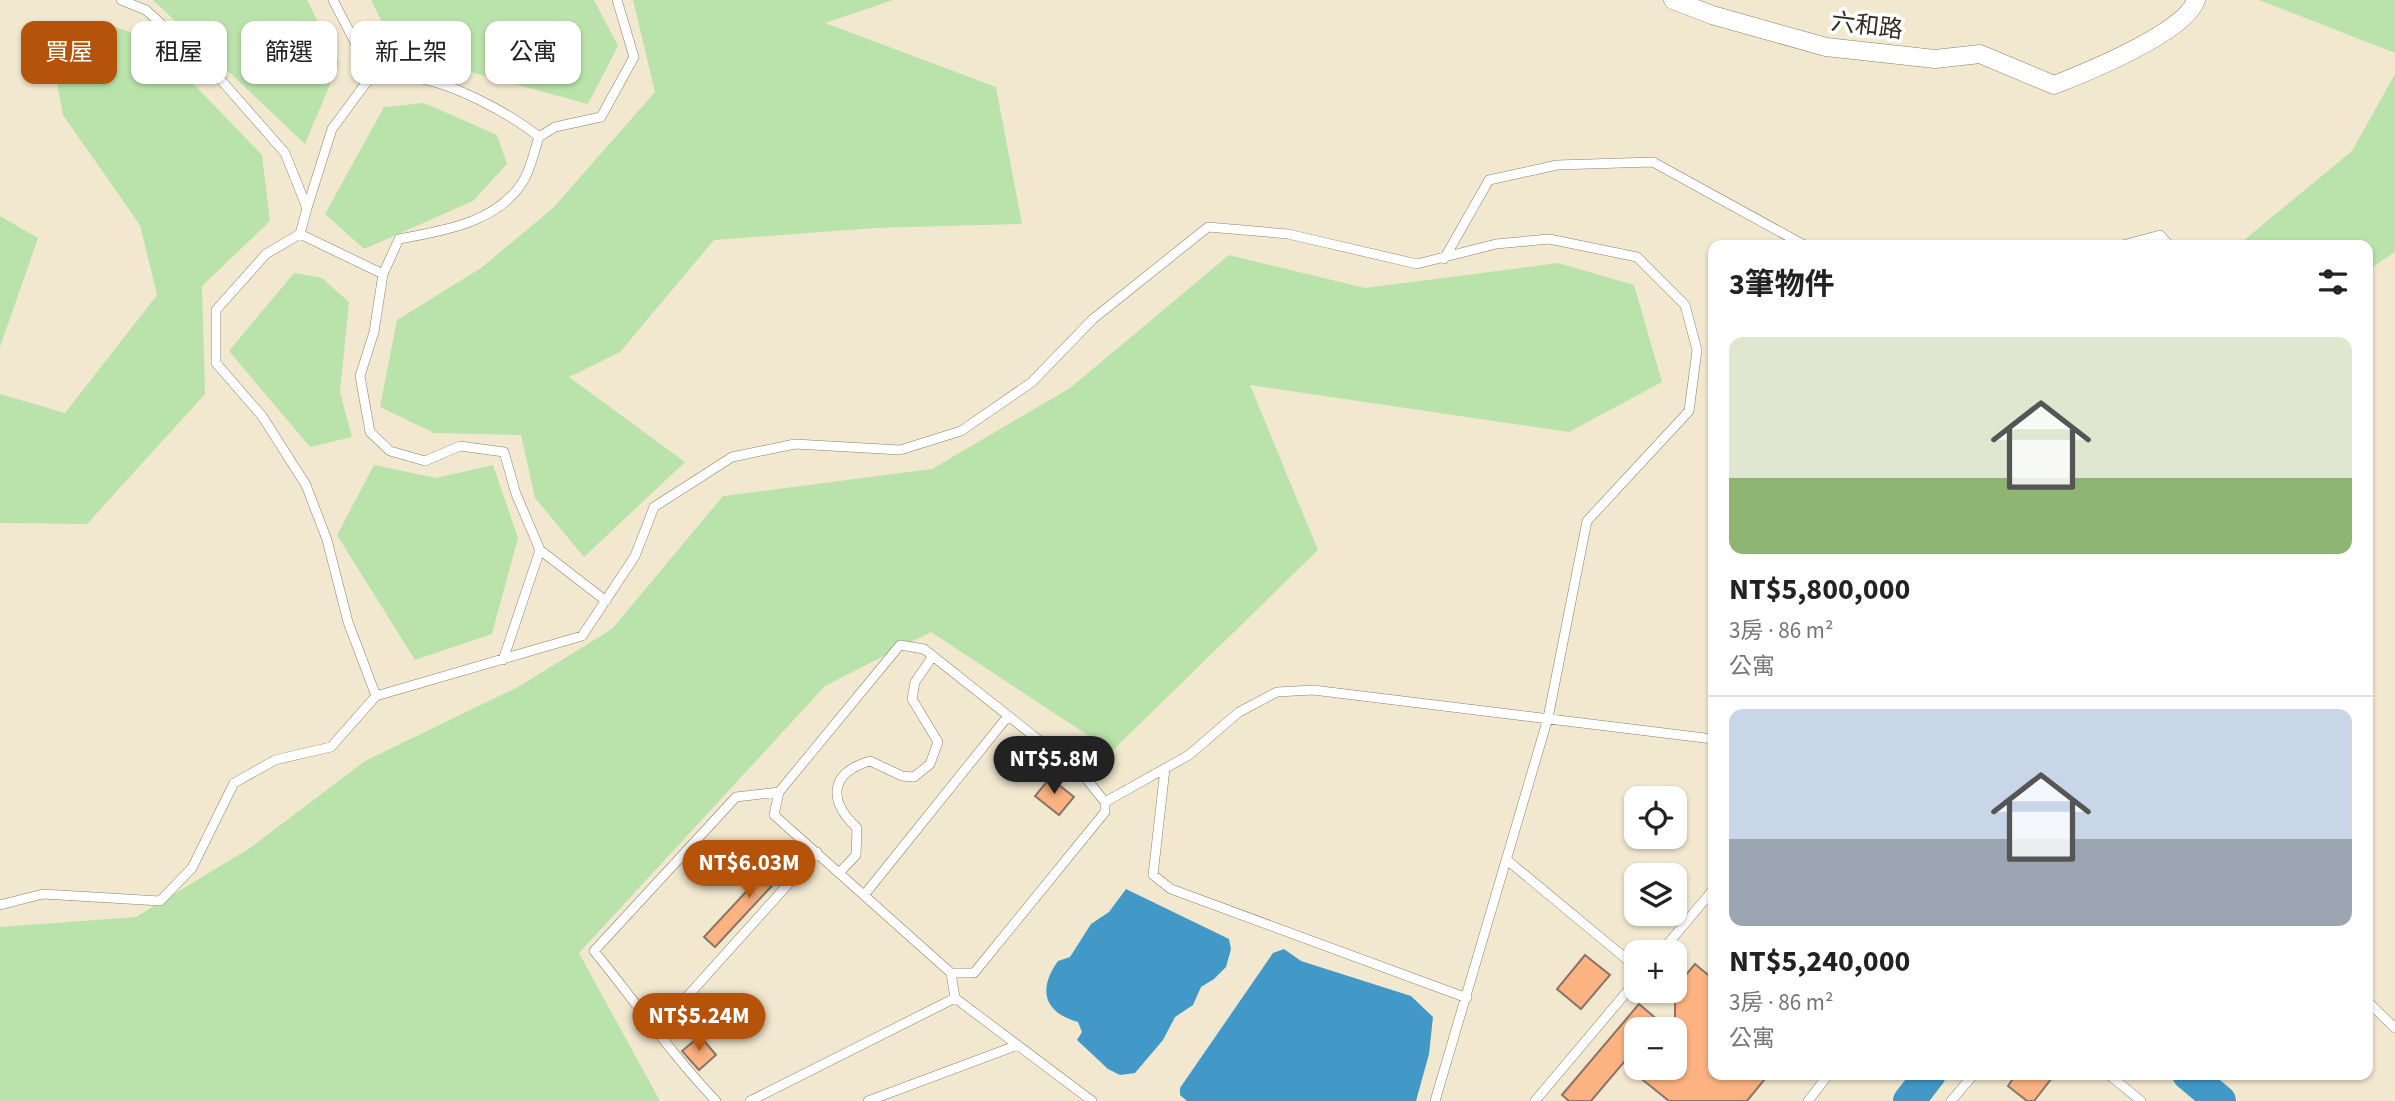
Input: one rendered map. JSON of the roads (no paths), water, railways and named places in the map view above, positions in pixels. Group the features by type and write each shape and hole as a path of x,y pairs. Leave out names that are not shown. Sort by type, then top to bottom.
{"street":[{"name":"六和路","path":"1673,0 1713,15 1826,47 1935,60 1980,54 2054,85 2093,70 2147,42 2193,12 2196,0"}],"lane":[{"path":"121,0 146,10 214,72 285,153 307,208"},
{"path":"333,0 351,35"},
{"path":"606,601 540,550 516,494 504,452 460,446 425,461 390,451 370,432 360,376 374,332 383,274 398,239 449,229 496,210 523,182 539,137 555,127 601,117 634,57 617,0"},
{"path":"365,84 332,129 300,234 266,254 216,310 216,363 262,416 306,485 327,540 348,622 376,696"},
{"path":"435,84 512,115 539,137"},
{"path":"1444,260 1489,180 1557,165 1653,162 1795,240"},
{"path":"0,905 43,894 160,901 192,868 234,783 275,760 331,747 376,696 582,636 635,556 654,507 732,457 795,444 900,450 961,431 1032,382 1093,319 1208,226 1287,234 1417,264 1444,260 1496,244 1549,239 1637,257 1685,305 1697,350 1689,411 1587,521 1548,718 1435,1101"},
{"path":"300,234 383,274"},
{"path":"2142,240 2160,235 2164,240"},
{"path":"503,660 540,550"},
{"path":"951,973 974,973 1105,812 1105,802 1084,776 924,649 900,645 779,792 775,815 951,973 956,998 1092,1101"},
{"path":"840,872 856,855 857,828 841,813 836,803 840,781 853,766 870,761 902,776 914,777 930,764 938,742 912,699 915,682 933,656"},
{"path":"1105,802 1189,755 1239,712 1277,692 1313,690 1708,738"},
{"path":"865,894 1009,716"},
{"path":"1165,769 1153,875 1171,889 1467,998"},
{"path":"716,1101 679,1062 658,1029 594,951 736,797 779,792"},
{"path":"658,1029 817,852"},
{"path":"1507,860 1624,957"},
{"path":"1671,940 1708,896"},
{"path":"1535,1101 1624,995"},
{"path":"750,1101 956,998"},
{"path":"2373,1007 2395,1028"},
{"path":"868,1101 1018,1045"},
{"path":"1808,1101 1824,1080"},
{"path":"1951,1101 1969,1080"},
{"path":"2115,1080 2141,1101"}],"water":[{"path":"1126,889 1229,939 1231,949 1226,967 1201,987 1193,1005 1175,1017 1163,1040 1135,1073 1120,1075 1108,1069 1077,1040 1082,1032 1078,1022 1066,1018 1051,1006 1046,990 1058,961 1070,957 1091,924 1109,912"},
{"path":"1284,949 1301,961 1411,996 1433,1017 1429,1054 1416,1101 1187,1101 1180,1095 1180,1088 1273,953"}],"waterway":[{"path":"1909,1101 1925,1080"},
{"path":"2195,1080 2220,1101"}]}
